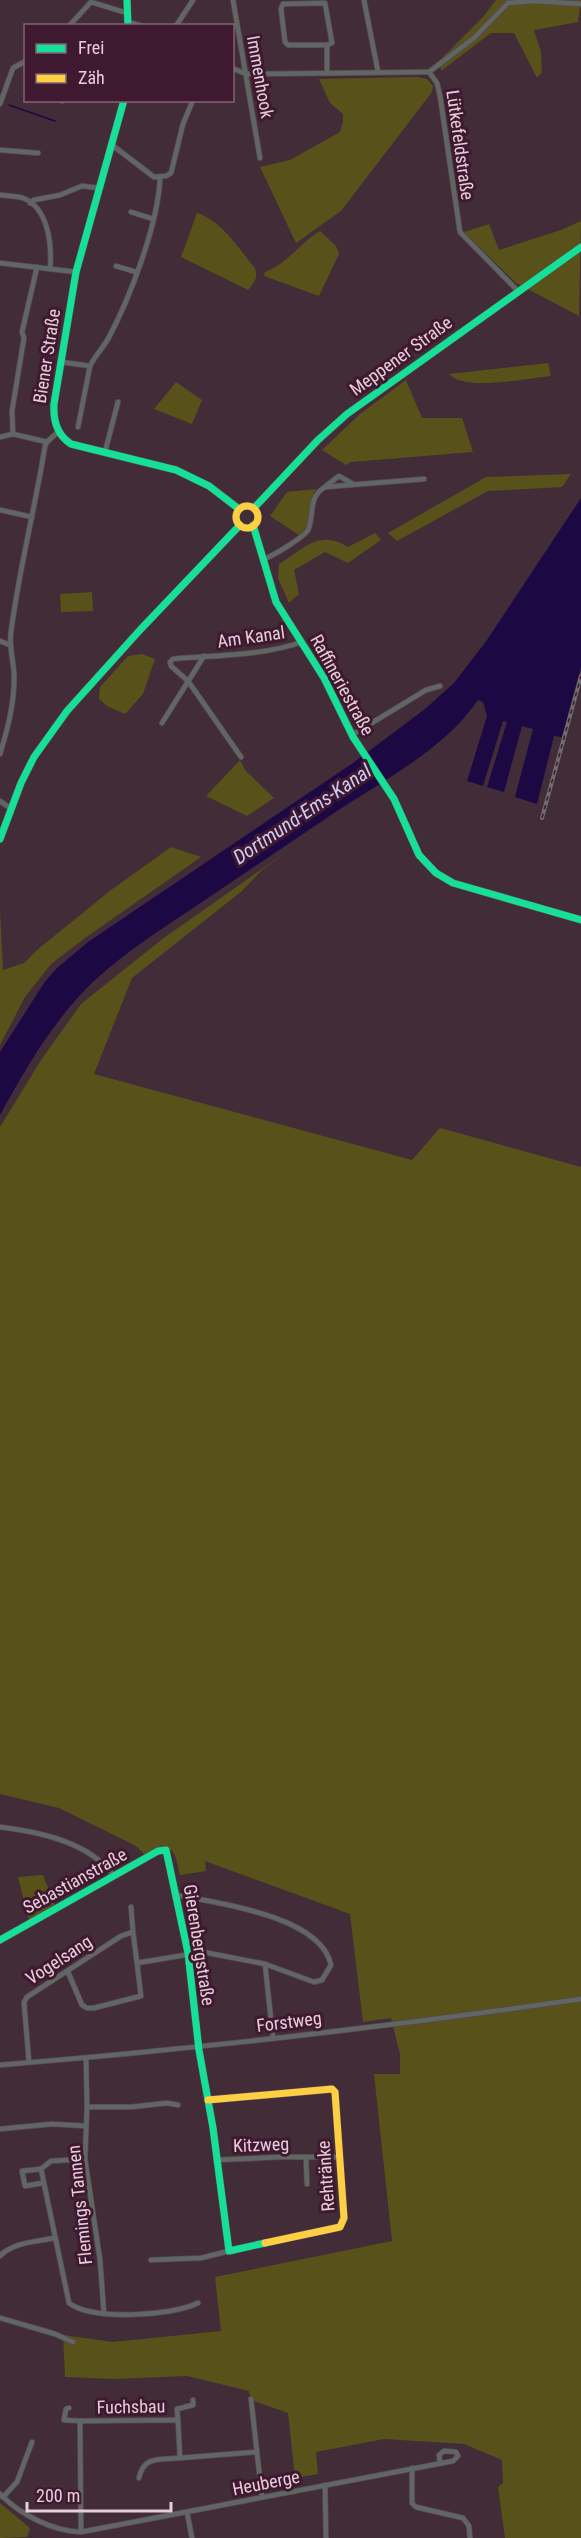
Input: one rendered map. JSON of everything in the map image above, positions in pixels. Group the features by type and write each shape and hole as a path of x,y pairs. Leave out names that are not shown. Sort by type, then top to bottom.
{"street":[{"path":"127,0 128,24"},
{"path":"177,24 193,0"},
{"name":"Immenhook","path":"233,0 260,158"},
{"path":"364,0 378,72"},
{"path":"429,72 474,38 508,3 534,1 581,4"},
{"path":"71,24 91,2 127,13"},
{"path":"325,3 332,43 327,45 288,45 281,9 283,4 325,3"},
{"path":"327,45 327,73"},
{"path":"0,104 13,68 24,62"},
{"name":"Lütkefeldstraße","path":"234,69 246,74 429,72 437,83 440,96 460,232 518,291"},
{"name":"Biener Straße","path":"59,431 53,414 76,272 123,102"},
{"path":"112,145 154,177 160,178 171,173 183,124 192,102"},
{"path":"0,150 38,153"},
{"path":"78,427 90,366 107,341 125,302 153,219 160,178"},
{"path":"30,203 82,186 100,188"},
{"path":"0,195 24,198 38,211 47,227 51,242 50,269"},
{"path":"131,212 153,219"},
{"name":"Meppener Straße","path":"254,508 318,440 347,414 581,247"},
{"path":"0,263 76,272"},
{"path":"116,266 136,272"},
{"path":"13,434 12,411 24,338 22,332 37,267"},
{"path":"61,362 90,366"},
{"path":"105,452 118,402"},
{"path":"0,754 11,716 14,674 10,645 20,570 35,509 47,442 59,431 70,443 164,467 205,481 239,509"},
{"path":"0,437 8,433 47,442"},
{"path":"264,559 306,533 310,524 313,499 325,487 339,476 353,484"},
{"path":"325,487 424,479"},
{"path":"246,506 254,508 258,518 254,525 245,528 240,525 236,519 239,509 246,506"},
{"path":"0,510 32,517"},
{"path":"0,839 10,808 32,759 57,721 85,687 240,525"},
{"name":"Raffineriestraße","path":"254,525 276,602 342,710 359,747 388,789 419,855 443,878 461,886 581,920"},
{"path":"0,641 10,645"},
{"name":"Am Kanal","path":"241,758 188,681 171,666 170,662 173,659 287,647 302,642"},
{"name":"Am Kanal","path":"162,723 204,656"},
{"path":"352,735 426,690 440,687"},
{"path":"0,801 10,808"},
{"path":"0,1827 35,1834 81,1848 106,1865 114,1876"},
{"name":"Sebastianstraße","path":"0,1940 158,1851 166,1850"},
{"name":"Gierenbergstraße","path":"166,1850 188,1953 198,2045"},
{"path":"137,1963 203,1952 265,1964 314,1982 322,1980 331,1965 329,1956 322,1945 313,1937 286,1923 256,1913 176,1895"},
{"path":"68,1972 82,2005 94,2008 141,1996 131,1908"},
{"name":"Vogelsang","path":"29,2062 24,2002 27,1997 121,1936 133,1932"},
{"path":"265,1964 273,2038"},
{"name":"Forstweg","path":"0,2065 273,2038 464,2016 581,1999"},
{"path":"151,2260 201,2258 229,2251 198,2045"},
{"name":"Flemings Tannen","path":"86,2058 85,2159 100,2260 104,2314"},
{"name":"Rehtränke","path":"208,2100 332,2089 335,2092 344,2218 340,2227 229,2251"},
{"path":"87,2107 131,2107 167,2103 178,2105"},
{"path":"0,2129 52,2124 86,2126"},
{"name":"Kitzweg","path":"306,2157 307,2184"},
{"name":"Kitzweg","path":"216,2160 338,2157"},
{"path":"43,2182 25,2186 22,2171 40,2169 51,2161 85,2159"},
{"path":"40,2169 69,2303 92,2313 104,2314 160,2313 179,2310 198,2303"},
{"path":"0,2255 17,2246 54,2238"},
{"path":"0,2318 58,2334 73,2342"},
{"path":"250,2399 262,2498"},
{"path":"178,2420 177,2409 193,2405 193,2400"},
{"path":"69,2408 66,2409 64,2420 80,2421"},
{"name":"Fuchsbau","path":"81,2532 80,2421 178,2420 180,2458"},
{"path":"2,2496 17,2482 32,2442"},
{"path":"139,2478 142,2466 147,2461 256,2452"},
{"name":"Heuberge","path":"2,2496 35,2520 68,2531 81,2532 440,2463"},
{"path":"412,2468 412,2503 416,2507 463,2518 469,2526 470,2538"},
{"path":"325,2485 326,2538"},
{"path":"187,2512 192,2538"},
{"path":"67,2538 68,2531"}],"shaded area":[{"path":"496,0 581,0 578,22 534,30 541,52 542,72 537,78 514,33 491,33 441,71 440,60 483,17"},
{"path":"418,77 427,79 433,86 432,92 341,211 296,243 260,167 290,160 340,132 343,114 330,103 319,79"},
{"path":"197,213 222,229 255,268 255,280 248,290 181,257"},
{"path":"581,221 579,316 516,283 464,232 489,224 499,250 561,230"},
{"path":"320,231 336,246 339,254 319,296 264,276 265,272 287,259"},
{"path":"548,363 551,376 513,381 468,382 449,374"},
{"path":"406,380 422,418 462,418 473,452 351,462 346,465 322,450 360,414"},
{"path":"176,382 202,400 192,424 154,409"},
{"path":"571,474 562,487 488,491 397,541 388,533 486,477"},
{"path":"316,489 307,525 299,535 270,516 287,492"},
{"path":"375,533 381,540 348,563 325,552 294,570 299,594 289,603 278,578 279,564 320,540 338,542 348,547"},
{"path":"92,592 93,611 61,612 60,594"},
{"path":"142,654 155,659 143,694 125,714 107,706 99,699 100,687 128,656"},
{"path":"240,760 246,771 274,798 247,816 206,796"},
{"path":"171,847 201,857 51,964 25,997 0,1045 0,910 3,970 24,963 111,890"},
{"path":"289,850 262,870 242,891 132,978 94,1074 412,1160 440,1128 581,1167 581,2538 505,2538 498,2487 503,2483 502,2460 464,2444 384,2439 316,2452 318,2474 295,2478 288,2413 251,2400 249,2391 187,2376 113,2379 65,2377 63,2335 113,2342 221,2331 215,2277 392,2241 374,2074 400,2074 400,2054 391,2018 363,2022 350,1914 205,1861 206,1871 180,1875 174,1853 167,1848 145,1855 136,1846 59,1808 0,1794 0,1127 41,1060 81,1004 165,937"},
{"path":"43,1875 55,1905 29,1921 18,1877"},
{"path":"0,2503 30,2528 27,2537 0,2538"}],"water":[{"name":"Dortmund-Ems-Kanal","path":"581,498 581,667 562,737 554,736 537,804 515,797 533,729 522,726 504,792 487,787 507,722 503,721 483,786 467,781 487,716 483,702 478,700 449,733 415,761 134,948 93,982 47,1037 0,1115 0,1052 44,983 56,969 88,942 353,763 425,709 454,683 487,640"}],"waterway":[{"path":"9,105 55,121"}],"railway":[{"path":"542,818 581,676"}],"traffic: fast":[{"path":"127,0 128,24"},
{"path":"123,102 76,272 54,404 55,421 59,432 71,444 176,470 209,486 239,509"},
{"path":"254,508 318,440 347,414 581,247"},
{"path":"0,839 21,783 34,757 67,711 240,525"},
{"path":"253,525 276,602 324,678 353,737 394,799 419,855 436,873 453,883 581,920"},
{"path":"0,1940 158,1851 166,1850 188,1953 199,2050 213,2128 229,2251 265,2243"}],"traffic: slow":[{"path":"247,506 255,509 258,517 255,525 247,528 239,525 236,517 239,509 247,506"},
{"path":"208,2100 332,2089 335,2092 344,2218 340,2227 265,2243"}]}
